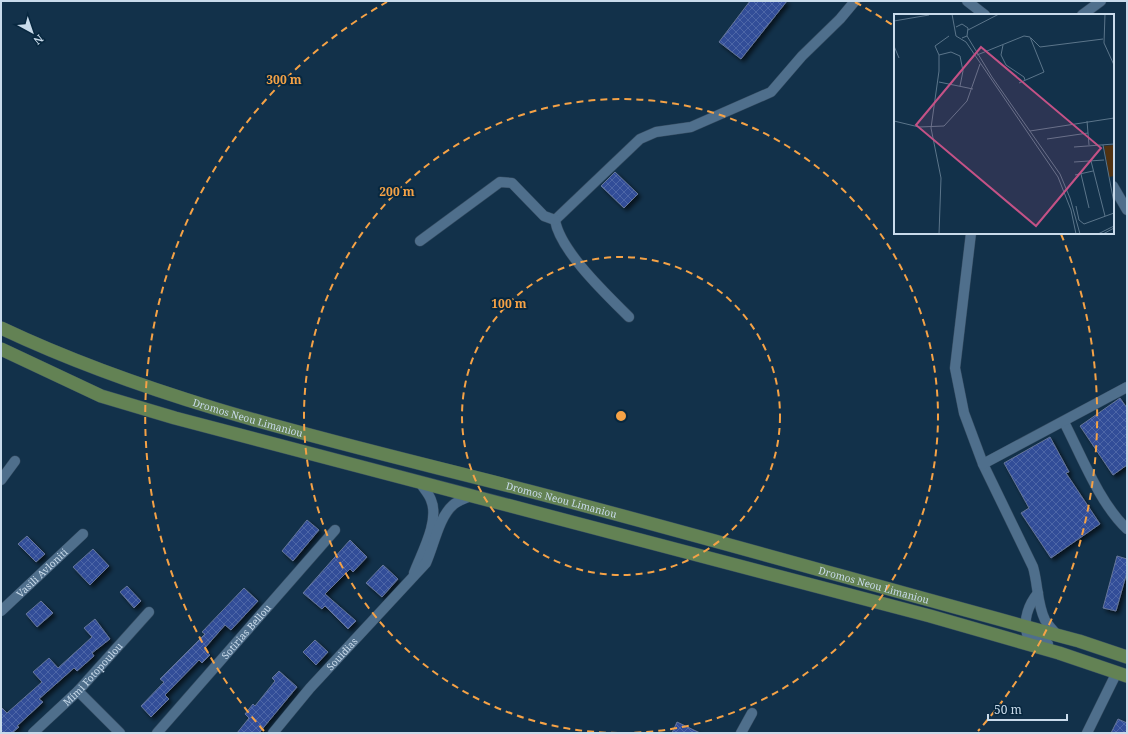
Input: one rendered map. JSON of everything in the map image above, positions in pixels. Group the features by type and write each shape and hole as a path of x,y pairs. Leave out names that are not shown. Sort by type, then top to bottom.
{"main road":[{"name":"Dromos Neou Limaniou","path":"1,328 50,352 99,371 230,414 594,508 1025,626 1127,657"},
{"name":"Dromos Neou Limaniou","path":"1,349 102,396 174,418 421,484 930,616 1059,653 1122,674"}],"street":[{"path":"555,220 640,139 656,132 691,127 771,92 802,56 840,19 855,1"},
{"path":"967,1 984,14"},
{"path":"1083,14 1101,1"},
{"path":"420,242 500,182 512,183 544,216 555,220"},
{"path":"1114,188 1127,210"},
{"path":"555,220 561,239 606,294 629,317"},
{"path":"971,234 955,368 964,412 983,464 1033,567 1038,582 1038,593 1045,620 1057,635"},
{"path":"983,464 1127,387"},
{"path":"1064,422 1096,484 1118,521 1127,529"},
{"path":"1,480 15,461"},
{"name":"Souidias","path":"412,577 428,541 434,513 432,501 421,484"},
{"name":"Souidias","path":"273,733 310,688 426,562 443,516 453,505 470,496"},
{"name":"Sotirias Bellou","path":"157,733 335,530"},
{"name":"Vasili Avloniti","path":"1,611 83,534"},
{"path":"1038,593 1031,603 1025,626 1027,634 1038,641 1048,644 1059,653"},
{"name":"Mimi Fotopoulou","path":"33,733 78,691 149,612"},
{"path":"1087,733 1122,674"},
{"path":"78,691 120,733"},
{"path":"741,733 752,713"}],"building":[{"path":"750,1 787,1 741,59 719,42"},
{"path":"615,172 638,194 624,208 601,186"},
{"path":"1120,398 1127,408 1127,465 1113,475 1080,426"},
{"path":"1050,437 1069,472 1066,473 1100,524 1051,558 1021,513 1029,508 1004,463"},
{"path":"307,520 319,530 293,561 282,551"},
{"path":"27,536 45,554 36,562 18,544"},
{"path":"350,540 367,557 353,572 350,569 325,594 356,621 348,629 325,606 322,609 303,593"},
{"path":"93,549 109,566 90,585 73,567"},
{"path":"1117,556 1127,559 1127,572 1116,611 1103,608"},
{"path":"383,565 398,579 382,597 366,583"},
{"path":"127,586 141,601 134,608 120,592"},
{"path":"244,588 258,601 231,630 225,625 204,649 210,655 202,663 199,660 165,695 169,699 151,717 141,706 164,682 160,679 205,634 202,632"},
{"path":"41,601 53,613 37,627 26,614"},
{"path":"95,619 110,639 92,653 94,656 77,671 74,668 39,699 43,702 17,726 19,727 12,733 1,733 1,707 7,713 42,682 33,672 49,658 58,668 92,637 84,628"},
{"path":"315,640 328,652 316,665 303,652"},
{"path":"279,671 297,687 259,733 237,733 249,718 245,714 253,704 255,706 275,681 272,678"},
{"path":"1118,719 1127,723 1127,733 1111,733"},
{"path":"677,722 700,733 672,733"}]}
